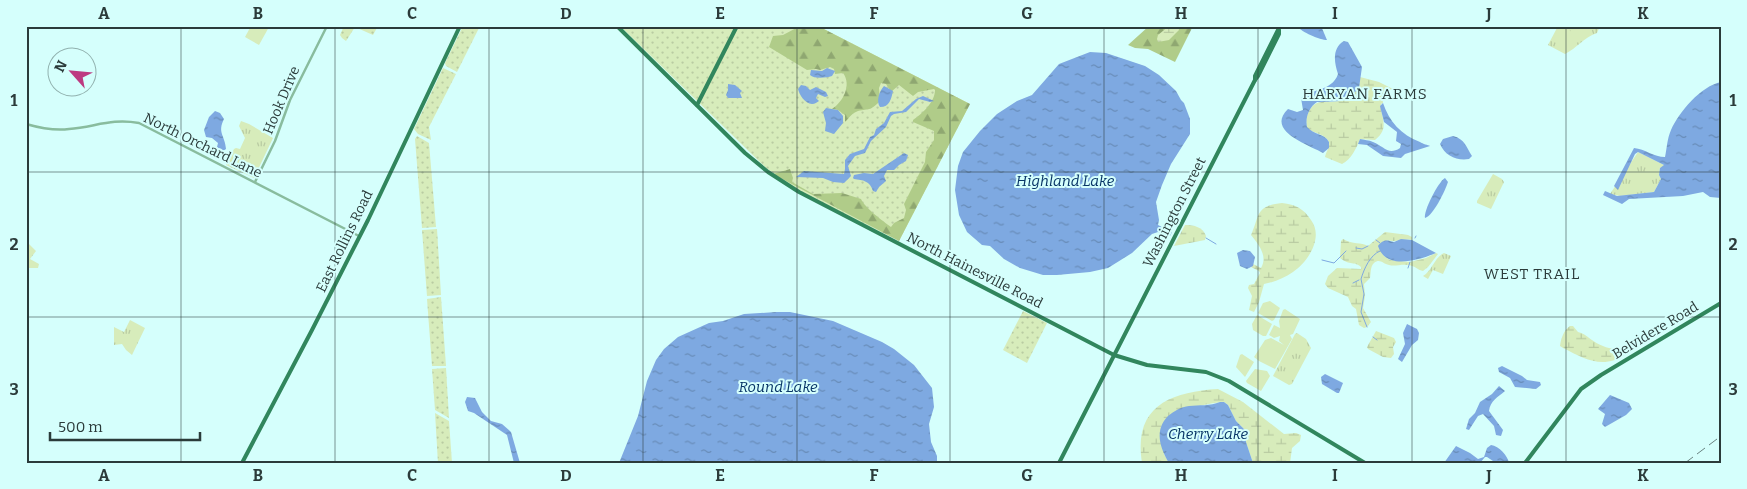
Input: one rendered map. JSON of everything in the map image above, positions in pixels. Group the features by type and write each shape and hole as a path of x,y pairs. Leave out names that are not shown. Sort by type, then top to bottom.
{"main road":[{"name":"East Rollins Road","path":"242,463 359,236 460,26"},
{"name":"North Hainesville Road","path":"617,26 757,163 799,192 1114,355 1147,365 1195,370 1218,376 1365,463"},
{"path":"696,105 737,26"},
{"name":"Washington Street","path":"1059,463 1255,80 1255,76 1276,32 1280,28"},
{"name":"Belvidere Road","path":"1525,463 1575,395 1601,375 1721,303"}],"street":[{"name":"Hook Drive","path":"255,182 290,100 327,26"},
{"name":"North Orchard Lane","path":"26,124 68,130 116,121 139,123 359,236"}],"green space":[{"path":"251,26 269,27 259,45 245,37"},
{"path":"344,26 378,26 373,35 355,27 346,41 340,35"},
{"path":"463,26 480,26 457,72 446,66 445,63"},
{"path":"620,26 791,26 794,28 798,26 818,26 970,104 899,241 803,193 766,168"},
{"path":"800,26 818,26 970,104 899,241 773,174 790,169 793,178 792,182 813,194 842,193 861,199 870,210 891,227 894,223 904,218 906,210 904,204 925,162 926,152 934,140 934,131 913,122 913,120 924,111 933,99 935,90 918,92 913,96 899,85 891,92 886,84 881,83 879,88 880,101 871,108 854,113 845,122 845,115 838,110 832,109 840,102 845,93 847,83 843,73 835,74 834,69 830,67 820,70 807,70 769,47 773,36 783,35"},
{"path":"1149,26 1193,26 1175,62 1148,49 1135,48 1128,45"},
{"path":"1169,26 1178,26 1179,30 1169,40 1158,42 1158,35"},
{"path":"1558,26 1600,26 1597,33 1565,54 1548,45"},
{"path":"1559,26 1567,26 1571,31 1572,40 1569,49 1553,41"},
{"path":"443,68 456,74 429,127 431,140 418,134 414,129"},
{"path":"1360,77 1379,82 1393,89 1385,90 1382,95 1383,103 1381,104 1381,110 1384,124 1380,136 1375,140 1360,139 1351,156 1342,164 1325,157 1329,142 1324,136 1311,131 1307,127 1307,117 1310,109 1317,103 1343,100 1349,96 1359,88"},
{"path":"241,121 273,138 254,178 226,165 234,149 240,149 245,138 239,126"},
{"path":"417,136 429,143 436,227 422,228 415,139"},
{"path":"1638,152 1664,165 1664,167 1660,168 1659,175 1661,179 1654,192 1620,196 1610,194"},
{"path":"1493,174 1504,182 1491,209 1477,203 1477,201"},
{"path":"1282,203 1299,208 1308,216 1315,227 1315,241 1309,256 1299,268 1283,278 1264,284 1254,312 1249,310 1252,296 1248,288 1249,285 1254,284 1260,273 1251,267 1253,264 1261,268 1264,259 1260,247 1251,235 1263,209 1273,204"},
{"path":"1185,225 1195,226 1200,229 1205,233 1205,240 1174,246"},
{"path":"437,229 441,295 427,296 422,230"},
{"path":"1385,232 1412,237 1412,240 1387,240 1383,253 1390,260 1410,262 1436,253 1438,254 1423,271 1409,265 1391,265 1380,261 1374,263 1371,268 1370,278 1364,284 1363,308 1371,322 1364,328 1359,325 1356,309 1352,306 1348,297 1328,288 1325,284 1328,276 1337,268 1361,269 1359,265 1340,258 1341,241 1343,239 1368,246"},
{"path":"26,241 36,251 30,259 39,264 38,268 26,268"},
{"path":"1444,253 1451,256 1443,274 1433,270 1428,279 1423,276 1438,258"},
{"path":"441,297 446,366 432,366 427,299"},
{"path":"1270,301 1280,308 1272,321 1258,313 1263,303"},
{"path":"1285,309 1300,319 1293,334 1290,335 1292,339 1275,369 1254,357 1265,340 1271,338 1284,345 1279,341 1280,336 1274,338 1269,335 1274,325 1280,328 1279,321"},
{"path":"1023,311 1047,323 1027,363 1003,350"},
{"path":"1257,315 1272,324 1266,336 1253,330 1252,324"},
{"path":"130,320 145,328 132,355 122,344 114,345 114,327 124,332"},
{"path":"1570,326 1573,326 1578,332 1599,345 1621,350 1626,354 1618,359 1602,362 1587,359 1571,352 1560,346 1563,334"},
{"path":"1376,331 1394,338 1396,342 1393,347 1394,354 1391,358 1383,357 1368,349 1367,347"},
{"path":"1297,333 1306,339 1311,348 1292,384 1289,385 1273,376"},
{"path":"1242,354 1254,362 1245,377 1236,367"},
{"path":"446,368 449,418 435,410 432,369"},
{"path":"1255,369 1267,371 1270,376 1261,391 1246,381"},
{"path":"1218,389 1243,402 1284,434 1296,433 1301,435 1300,441 1292,448 1290,463 1253,463 1246,442 1245,430 1236,421 1228,405 1224,402 1190,406 1164,454 1169,463 1142,463 1141,444 1143,428 1149,416 1158,406 1184,394"},
{"path":"435,413 449,421 452,463 438,463"}],"water":[{"path":"1297,26 1321,26 1327,40 1302,31"},
{"path":"1344,41 1348,42 1362,67 1359,88 1342,101 1317,102 1308,113 1307,127 1329,142 1329,148 1323,153 1300,141 1285,130 1282,124 1282,117 1288,109 1297,112 1303,110 1301,98 1326,87 1335,80 1338,74 1335,60 1336,51 1337,47"},
{"name":"Highland Lake","path":"1090,52 1106,53 1145,66 1159,75 1176,91 1184,103 1190,119 1190,134 1171,164 1156,202 1158,225 1172,232 1170,236 1158,232 1152,234 1132,253 1108,268 1090,272 1043,275 1020,268 1004,259 990,246 982,245 967,232 959,215 955,190 958,166 963,152 997,114 1017,101 1032,95 1059,64"},
{"path":"827,68 835,71 832,76 820,78 810,75 811,70 822,71"},
{"path":"1721,82 1721,198 1710,197 1703,192 1683,196 1629,199 1622,204 1603,195 1605,191 1617,196 1654,192 1661,179 1659,175 1660,168 1664,165 1638,152 1635,154 1618,190 1614,186 1634,148 1665,157 1670,133 1679,115 1698,94 1713,84"},
{"path":"728,84 735,85 742,91 740,93 742,98 728,98 726,95"},
{"path":"801,85 806,86 810,90 816,87 826,92 828,96 825,97 818,94 816,98 819,101 809,104 798,89"},
{"path":"884,86 893,91 888,104 880,107 878,102 879,96"},
{"path":"923,96 934,101 930,102 919,99 906,112 891,116 886,127 871,141 865,153 855,156 848,166 851,176 844,183 833,182 823,178 796,177 804,171 844,174 845,160 850,154 864,149 870,137 884,123 890,112 902,111 916,99"},
{"path":"1383,103 1397,127 1413,139 1430,146 1405,154 1401,158 1383,156 1367,145 1358,144 1360,139 1371,141 1389,151 1400,148 1401,144 1396,141 1397,132 1384,122 1380,106"},
{"path":"826,108 838,110 843,116 843,123 834,134 825,131 826,123 823,112"},
{"path":"215,111 220,113 224,119 221,131 226,149 223,151 217,147 218,143 212,138 206,137 204,130 209,117"},
{"path":"1453,136 1465,144 1472,156 1469,159 1452,157 1442,148 1440,144 1443,139"},
{"path":"904,153 908,155 906,161 894,170 887,170 884,176 886,181 876,192 866,182 853,178 854,175 864,173 873,174"},
{"path":"1445,178 1448,182 1442,197 1432,213 1425,218 1426,210 1432,197"},
{"path":"1401,239 1412,240 1436,253 1404,262 1388,259 1382,254 1378,246 1383,241 1394,242"},
{"path":"1243,250 1250,251 1255,257 1253,266 1247,269 1240,266 1237,253"},
{"name":"Round Lake","path":"790,312 833,321 882,342 914,365 932,388 934,407 929,424 931,442 937,456 937,463 619,463 638,416 647,381 656,360 664,349 678,337 709,323 723,321 744,314"},
{"path":"1407,324 1417,329 1419,333 1418,340 1412,345 1402,362 1398,359 1405,344 1403,333"},
{"path":"1502,366 1527,380 1540,382 1541,385 1536,389 1515,387 1510,378 1499,372 1498,368"},
{"path":"1325,374 1343,383 1339,393 1322,384 1321,377"},
{"path":"1499,386 1505,391 1493,402 1489,411 1503,430 1501,436 1496,435 1494,426 1483,414 1478,416 1469,430 1466,429 1469,419 1475,413 1480,402 1492,394"},
{"path":"1610,395 1629,403 1632,409 1626,415 1605,427 1602,424 1605,414 1598,409"},
{"path":"467,397 475,398 482,412 491,421 502,424 511,432 520,463 514,463 507,435 468,411 465,402"},
{"name":"Cherry Lake","path":"1220,402 1228,405 1236,421 1245,430 1246,442 1253,463 1169,463 1160,439 1161,427 1168,416 1183,407"},
{"path":"1491,445 1503,452 1509,463 1496,463 1485,457 1480,463 1444,463 1456,446 1478,459 1484,457 1487,448"}],"waterway":[{"path":"1206,238 1216,244"},
{"path":"1376,240 1380,243"},
{"path":"1356,248 1362,249 1368,246"},
{"path":"1322,260 1334,263 1346,251"},
{"path":"1367,327 1361,312 1364,294 1361,279 1370,259 1380,251"},
{"path":"1408,268 1410,262"},
{"path":"1353,283 1359,280"},
{"path":"1373,337 1377,340"}],"railway":[{"path":"1685,463 1721,436"}],"district":[{"name":"HARYAN FARMS","path":"1365,94"},
{"name":"WEST TRAIL","path":"1532,274"}]}
